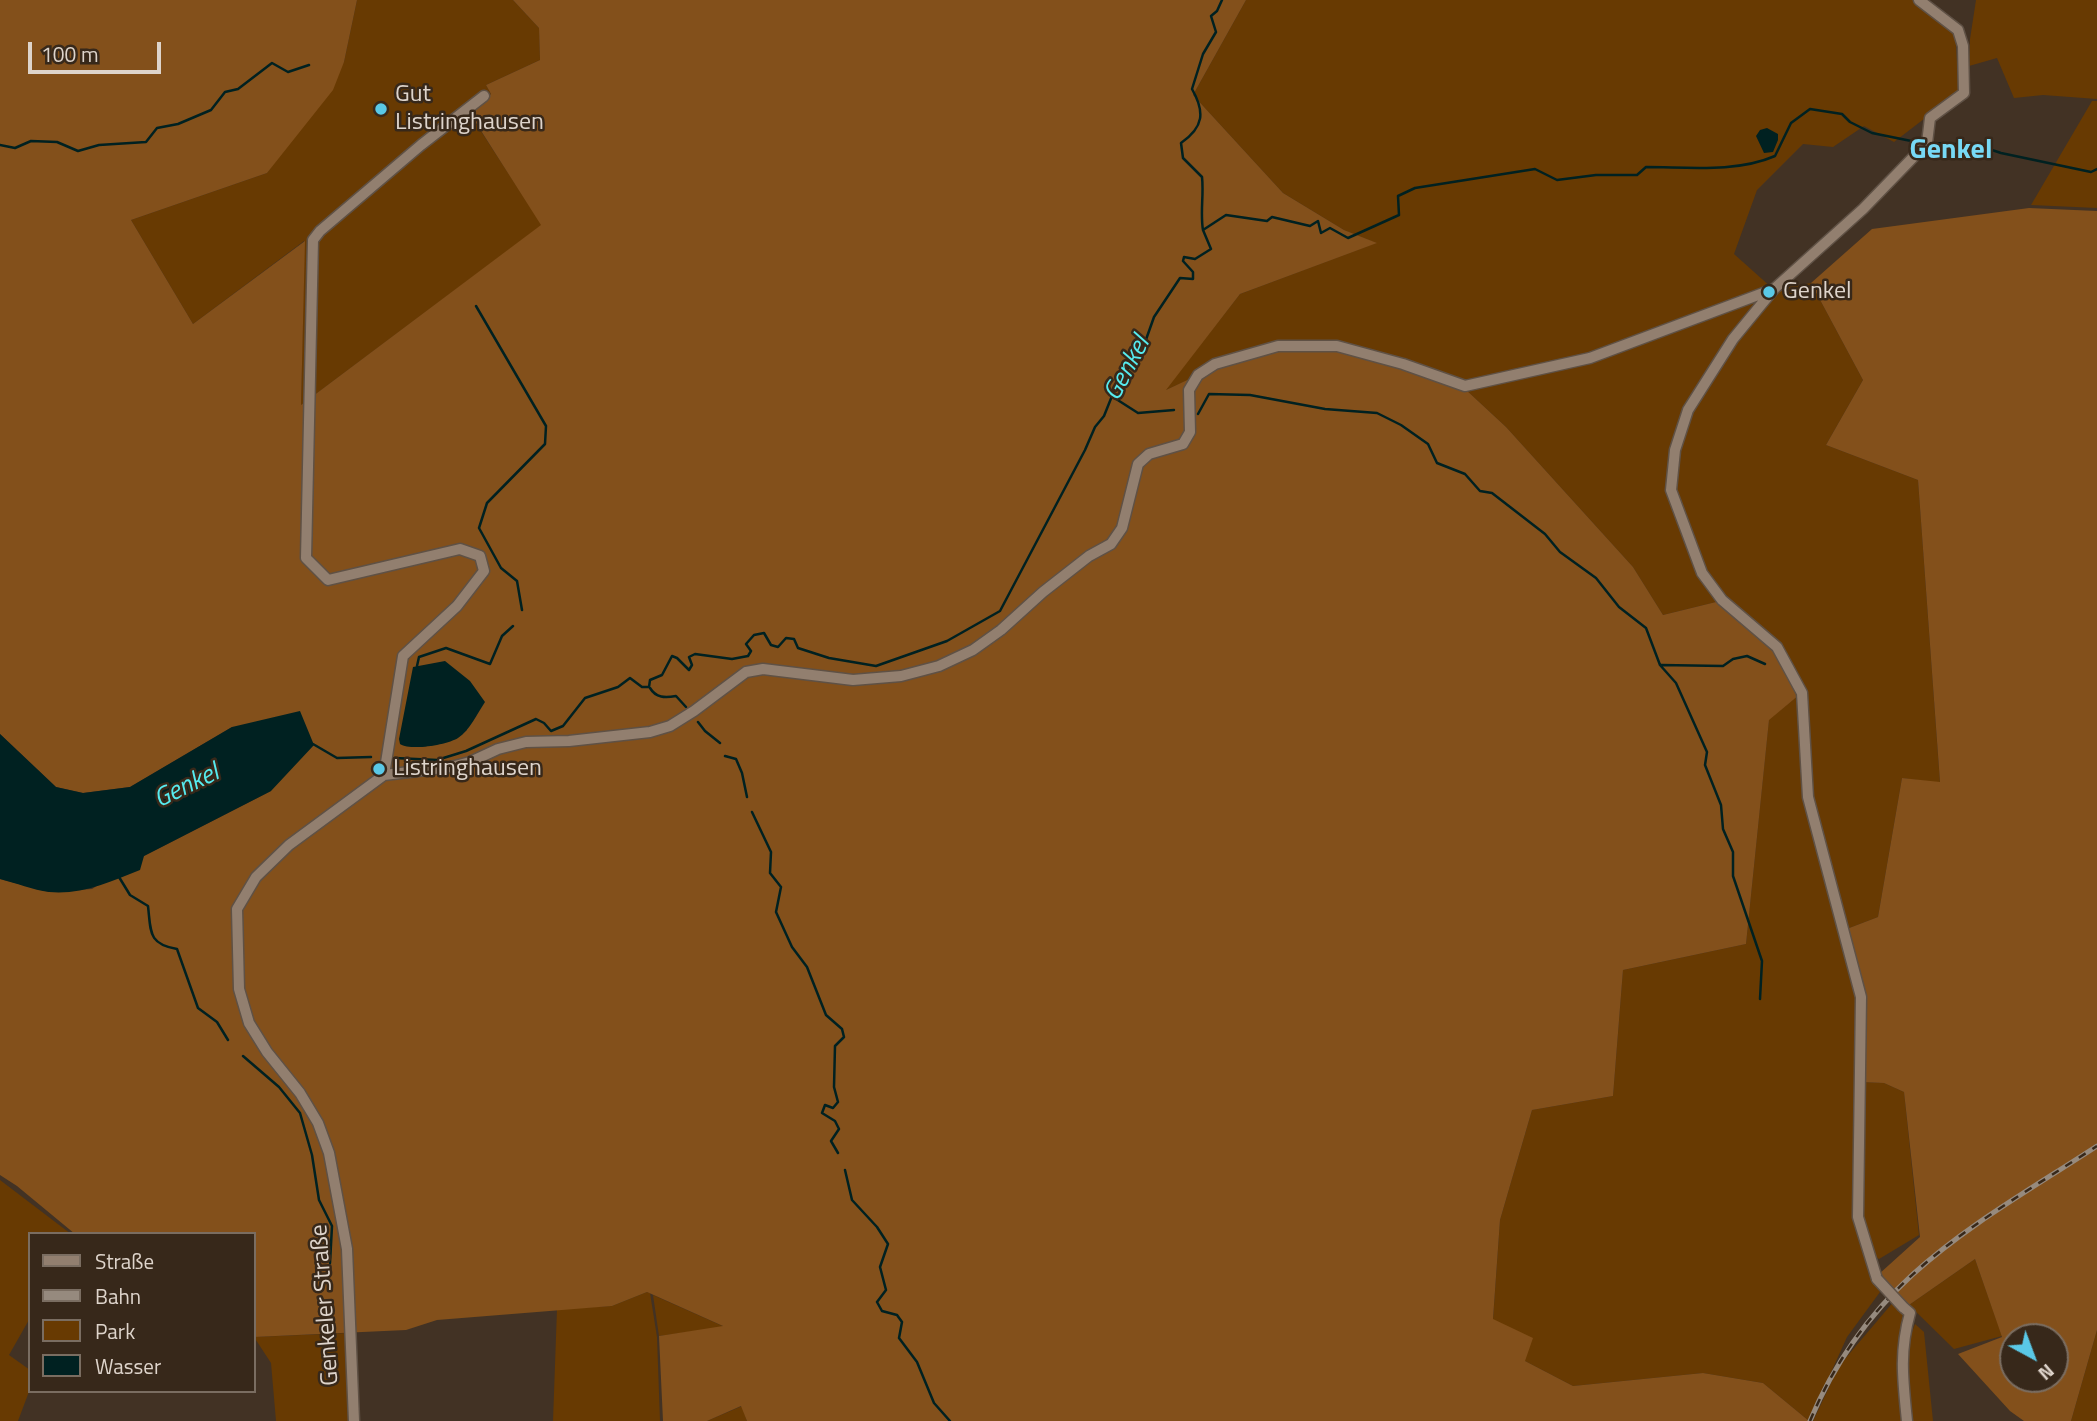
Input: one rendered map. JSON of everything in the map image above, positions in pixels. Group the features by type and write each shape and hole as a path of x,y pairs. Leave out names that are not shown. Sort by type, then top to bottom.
{"street":[{"path":"1907,1421 1901,1364 1910,1313 1877,1279 1858,1217 1861,997 1808,797 1802,693 1777,647 1722,600 1702,573 1671,490 1675,450 1688,410 1733,339 1774,289 1863,209 1927,143 1930,118 1964,93 1963,46 1958,30 1919,0"},
{"path":"484,96 402,161 313,240 306,558 328,580 460,549 480,556 484,570 457,606 403,656 384,775 451,767 470,762 498,749 526,742 569,741 650,732 670,726 746,671 764,669 853,680 881,679 939,666 973,650 1089,556 1111,544 1122,528 1138,464 1149,454 1184,444 1190,432 1189,390 1198,375 1215,364 1278,346 1337,346 1403,364 1465,386 1590,358 1774,289"},
{"name":"Genkeler Straße","path":"354,1421 347,1250 329,1153 318,1123 300,1093 267,1052 249,1023 239,989 237,909 256,877 289,845 384,775"}],"green space":[{"path":"357,0 513,0 539,28 540,60 486,85 491,94 471,116 542,225 301,405 304,241 193,324 131,220 267,173 344,62"},
{"path":"1246,0 1913,0 1955,32 1959,92 1894,142 1864,126 1833,147 1803,144 1757,190 1734,254 1772,288 1590,357 1465,385 1205,372 1164,391 1240,294 1376,243 1344,230 1283,193 1193,95"},
{"path":"1976,0 2097,0 2097,99 2043,95 2014,98 1997,58 1969,66"},
{"path":"2092,101 2097,101 2097,208 2031,205"},
{"path":"1811,283 1863,380 1826,445 1918,480 1940,783 1902,778 1878,917 1844,930 1810,797 1804,692 1704,572 1673,490 1677,451 1690,411 1735,339 1777,289"},
{"path":"1771,291 1686,411 1669,492 1720,601 1663,615 1633,567 1506,427 1464,388 1591,359"},
{"path":"1799,695 1806,796 1859,997 1856,1215 1869,1275 1880,1292 1847,1337 1809,1421 1763,1383 1703,1373 1573,1386 1525,1361 1493,1320 1500,1220 1532,1110 1613,1096 1623,970 1746,944 1769,719"},
{"path":"1860,1082 1884,1083 1904,1092 1919,1235 1879,1259 1873,1254 1859,1217"},
{"path":"0,1180 68,1232 28,1232 28,1322 9,1355 28,1369 28,1393 18,1421 0,1421"},
{"path":"1975,1259 1999,1327 1999,1337 1954,1349 1909,1305"},
{"path":"650,1293 657,1337 660,1421 553,1421 557,1309 612,1306"},
{"path":"653,1295 725,1327 659,1336"},
{"path":"1895,1300 1903,1311 1899,1364 1906,1421 1813,1421 1839,1366"},
{"path":"1915,1324 1924,1332 1933,1421 1911,1421 1907,1359"},
{"path":"2097,1330 2097,1421 2071,1421"},
{"path":"349,1333 352,1421 276,1421 271,1363 256,1337"},
{"path":"742,1406 747,1421 707,1421"}],"shaded area":[{"path":"0,0 357,0 344,62 333,90 267,173 131,220 193,324 305,241 301,405 541,225 471,115 491,94 486,85 540,60 539,28 513,0 1246,0 1193,95 1283,193 1344,230 1377,243 1240,294 1166,390 1217,366 1277,348 1336,348 1401,365 1464,388 1506,427 1633,567 1663,615 1720,601 1775,648 1799,695 1769,720 1746,944 1623,970 1613,1096 1532,1110 1500,1220 1493,1319 1533,1338 1525,1361 1573,1386 1703,1373 1763,1383 1809,1421 747,1421 741,1406 707,1421 663,1421 659,1336 723,1326 647,1292 612,1306 437,1320 406,1330 256,1337 256,1232 73,1232 0,1175 0,879 49,892 92,889 144,856 271,791 232,727 130,787 83,793 56,787 0,734","holes":["414,667 467,730 435,745 400,744"]},
{"path":"2029,208 2097,211 2097,1330 2071,1421 2024,1421 2010,1411 1958,1354 1999,1338 1999,1393 2069,1393 2069,1323 1999,1323 1999,1328 1975,1259 1909,1305 1879,1274 1920,1237 1904,1092 1884,1083 1860,1082 1863,997 1844,930 1878,917 1902,778 1940,782 1918,480 1826,445 1863,380 1811,283 1872,229"}],"water":[{"path":"1767,128 1778,134 1778,140 1773,152 1764,153 1756,136 1760,130"},
{"path":"445,661 470,681 485,702 470,726 458,738 429,746 412,747 400,744 413,667"},
{"path":"300,711 314,745 271,791 144,856 140,870 96,887 73,892 43,891 0,879 0,734 56,787 83,793 130,787 232,727"}],"waterway":[{"path":"1203,230 1202,177 1183,158 1181,143 1194,131 1200,119 1199,105 1192,89 1203,54 1216,32 1211,16 1217,11 1222,0"},
{"path":"0,145 15,148 31,141 57,142 78,151 99,145 146,142 157,128 178,124 211,110 225,92 238,89 272,63 288,72 309,65"},
{"name":"Genkel","path":"395,758 437,760 466,751 536,719 551,731 563,726 585,698 618,687 630,678 642,687 649,687 650,680 662,675 672,656 689,670 692,665 689,657 695,654 732,659 748,656 751,651 746,644 754,635 764,633 771,645 778,647 786,638 794,639 798,648 829,658 876,666 947,641 1000,611 1095,427 1104,416 1118,381 1143,348 1154,317 1180,278 1193,279 1193,272 1183,261 1184,257 1195,259 1211,249 1203,230 1226,215 1267,221 1272,217 1310,226 1318,221 1321,233 1330,228 1348,238 1399,215 1398,196 1415,188 1535,169 1557,180 1596,175 1637,175 1646,167 1711,168 1760,161 1775,156 1791,123 1810,109 1842,114 1850,122 1872,133 1921,143"},
{"name":"Genkel","path":"1930,143 1977,145 2001,153 2091,172 2097,169"},
{"path":"476,306 546,426 545,444 487,503 479,528 501,568 517,581 522,610"},
{"path":"1198,414 1209,394 1250,395 1325,409 1377,413 1401,425 1428,444 1437,463 1465,474 1480,491 1492,493 1545,534 1560,552 1596,578 1619,607 1646,628 1660,665 1676,683 1707,752 1705,765 1721,805 1723,829 1733,852 1733,876 1762,961 1760,999"},
{"path":"1113,397 1138,413 1174,410"},
{"path":"417,666 419,657 446,648 490,664 502,636 513,626"},
{"path":"1661,665 1723,666 1733,659 1747,656 1765,664"},
{"path":"650,688 661,696 676,696 686,707"},
{"path":"698,722 720,743"},
{"name":"Genkel","path":"313,744 337,758 371,757"},
{"path":"725,756 736,759 747,797"},
{"path":"752,812 771,852 770,873 781,887 776,912 792,947 807,967 826,1015 842,1029 844,1037 835,1046 834,1087 838,1102 833,1108 825,1105 822,1113 835,1121 839,1129 831,1141 838,1153"},
{"path":"119,877 130,895 148,906 151,930 156,940 177,949 198,1008 217,1022 228,1040"},
{"path":"243,1056 279,1087 300,1113 312,1155 319,1200 332,1226 330,1263"},
{"path":"845,1170 852,1200 877,1227 888,1244 880,1267 886,1290 877,1302 882,1311 897,1315 902,1322 899,1338 917,1362 934,1403 950,1421"}],"railway":[{"path":"1810,1421 1835,1371 1863,1329 1895,1292 1968,1230 2097,1146"}],"place":[{"name":"Gut Listringhausen","path":"381,109"},
{"name":"Genkel","path":"1769,292"},
{"name":"Listringhausen","path":"379,769"}],"district":[{"name":"Genkel","path":"1951,151"}]}
